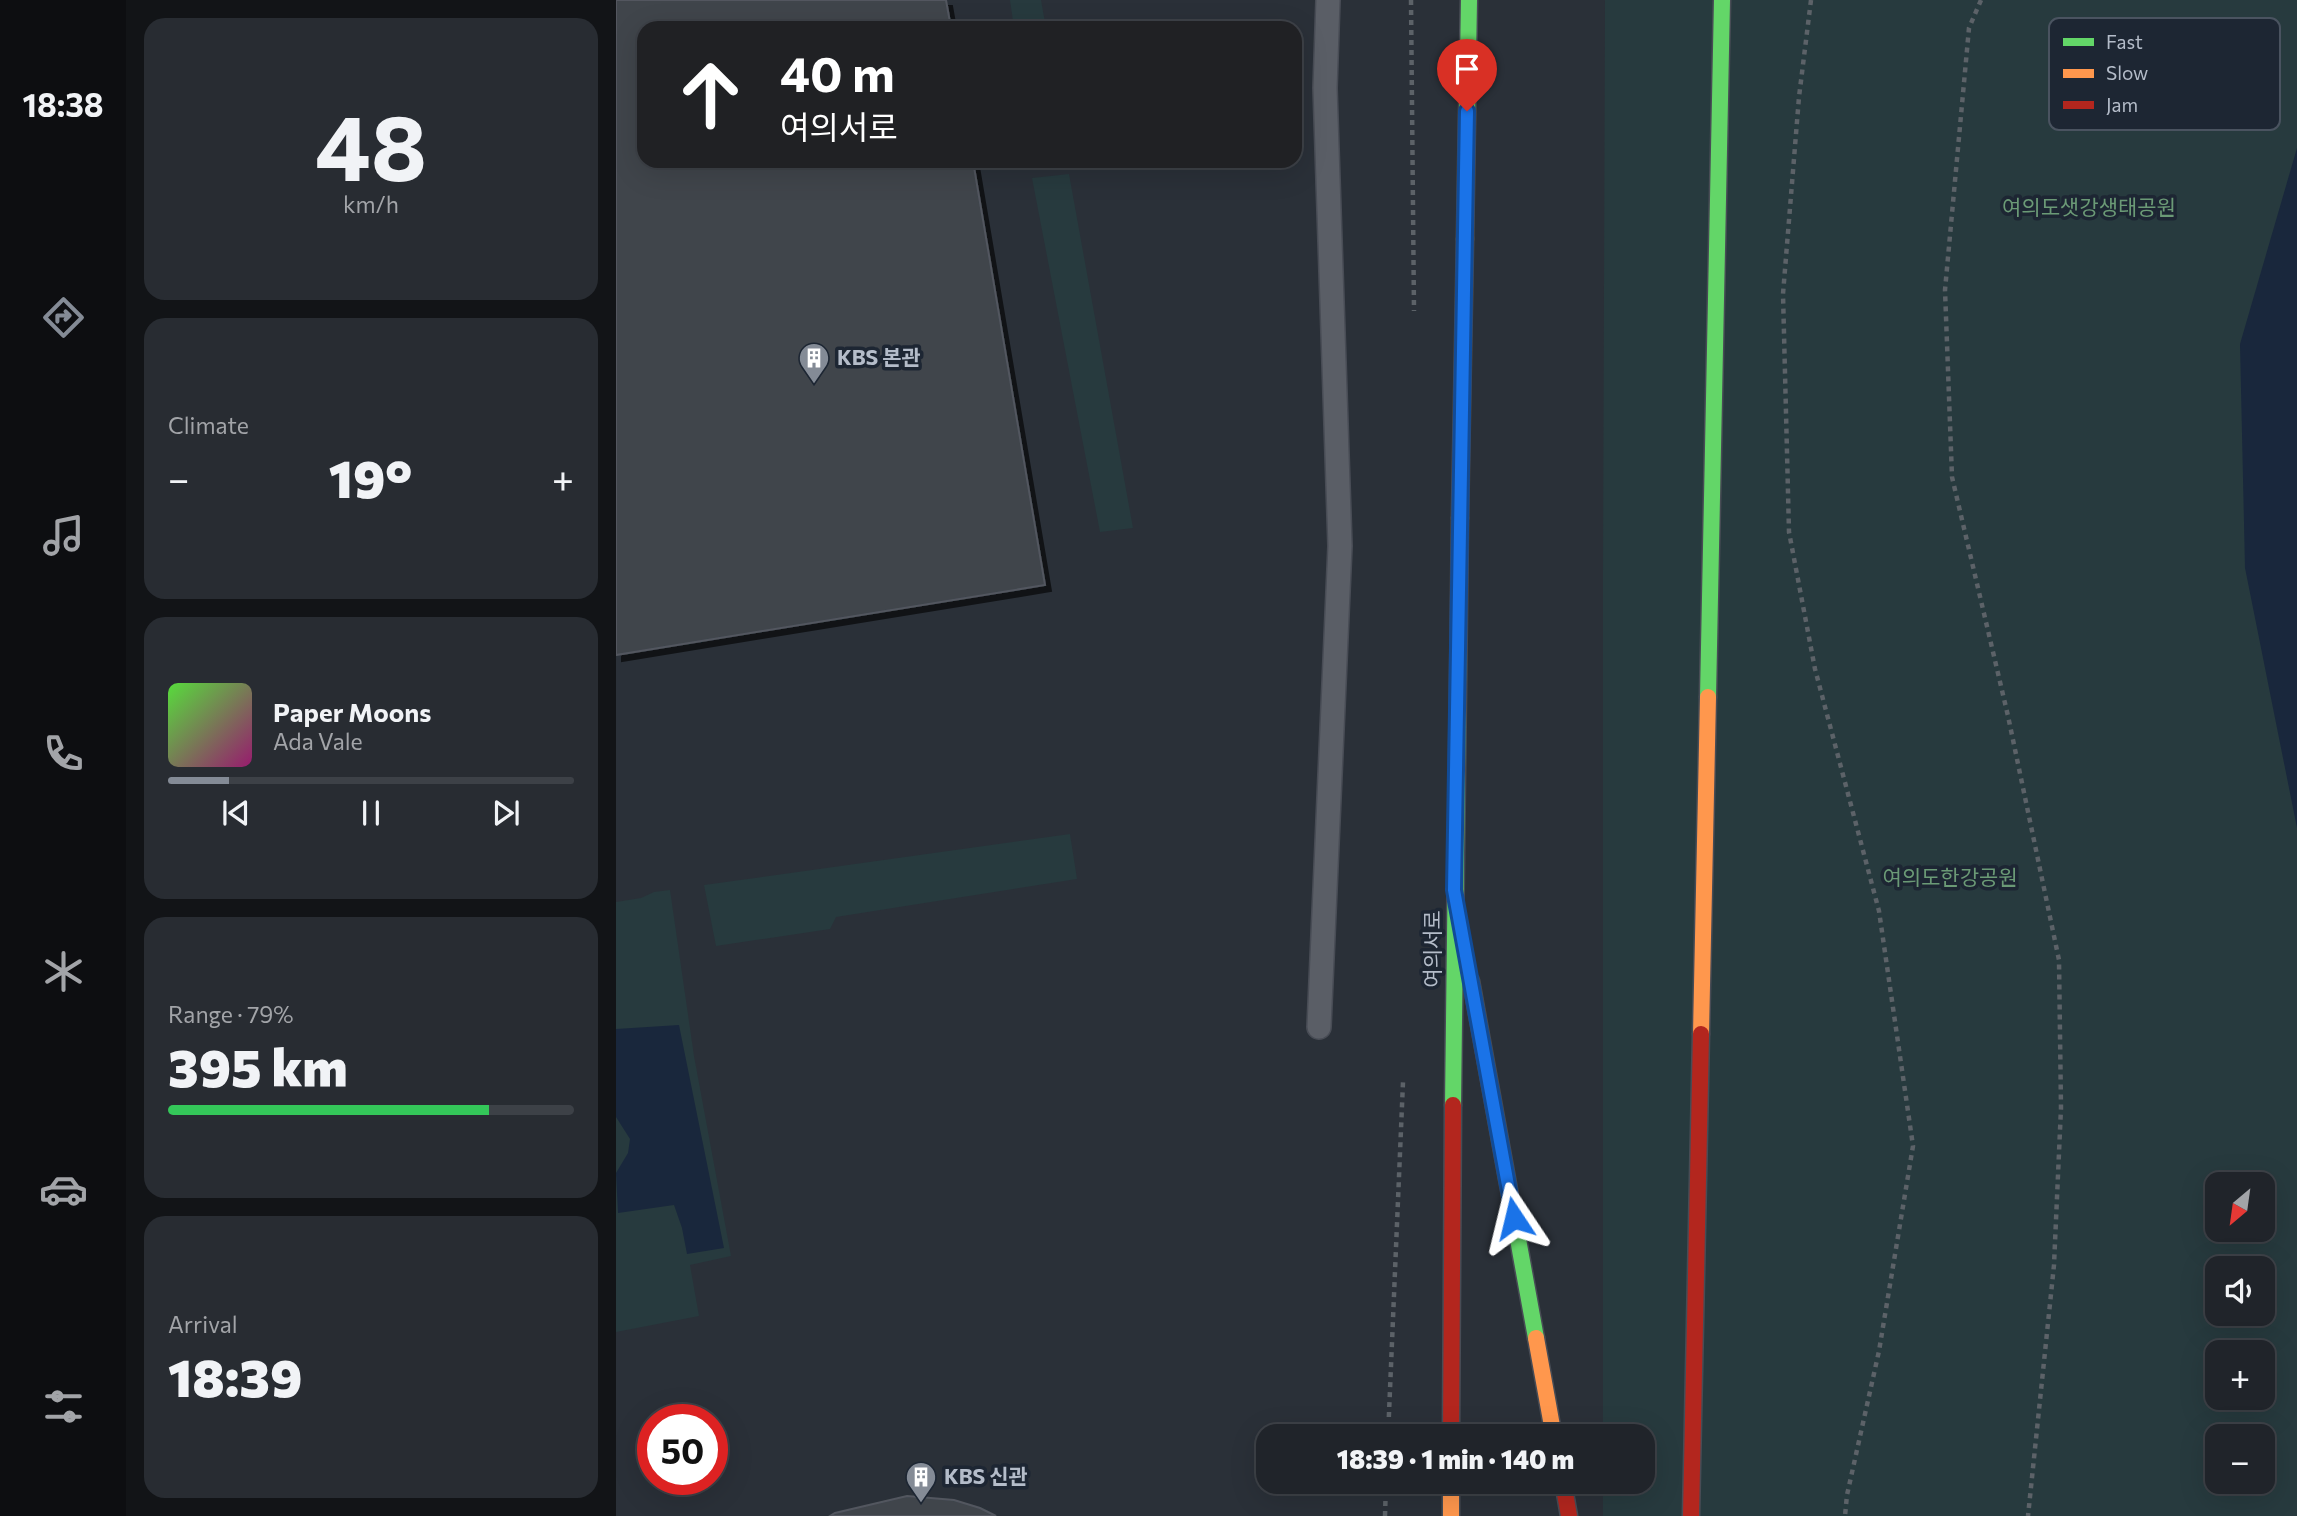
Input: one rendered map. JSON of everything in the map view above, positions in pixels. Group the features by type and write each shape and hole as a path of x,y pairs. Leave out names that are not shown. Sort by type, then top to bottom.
{"main road":[{"name":"여의서로","path":"1451,1424 1454,890 1469,0"},
{"path":"1691,1516 1722,0"},
{"path":"1454,890 1552,1424"},
{"path":"1451,1494 1451,1516"},
{"path":"1565,1494 1569,1516"}],"lane":[{"path":"1319,1027 1340,546 1325,88 1328,0"}],"path":[{"path":"1811,0 1783,294 1789,533 1815,669 1879,911 1913,1146 1879,1351 1845,1516"},
{"path":"1981,0 1969,28 1945,290 1952,477 2008,716 2059,960 2061,1108 2054,1265 2028,1516"},
{"path":"1385,1516 1386,1494"}],"green space":[{"path":"1010,0 1041,0 1045,21 1013,21"},
{"name":"여의도한강공원","path":"1605,0 2297,0 2297,1516 1603,1516 1603,1494 1655,1494 1655,1424 1603,1424"},
{"path":"1069,174 1133,528 1100,532 1032,178"},
{"path":"1070,834 1077,879 836,917 830,929 716,946 704,885"},
{"path":"670,890 694,1056 731,1256 690,1265 699,1316 616,1332 616,902"}],"water":[{"path":"2297,148 2297,828 2245,568 2240,344"},
{"path":"679,1025 724,1248 687,1254 674,1205 618,1213 616,1173 628,1153 630,1139 616,1117 616,1029"}],"building":[{"name":"KBS 본관","path":"616,0 946,0 950,21 637,21 637,168 974,168 1045,585 616,655"},
{"name":"KBS 신관","path":"907,1496 954,1500 996,1516 830,1516"}],"traffic: fast":[{"path":"1465,239 1469,0"},
{"path":"1708,697 1722,0"},
{"path":"1453,1105 1460,518"},
{"path":"1471,981 1536,1338"}],"traffic: slow":[{"path":"1460,518 1465,239"},
{"path":"1701,1034 1708,697"},
{"path":"1536,1338 1552,1424"},
{"path":"1451,1494 1451,1516"}],"traffic: jam":[{"path":"1691,1516 1701,1034"},
{"path":"1451,1424 1453,1105"},
{"path":"1565,1494 1569,1516"}],"place":[{"name":"KBS 본관","path":"814,385"},
{"name":"KBS 신관","path":"921,1504"}],"route":[{"path":"1467,111 1454,890 1514,1218"}],"park label":[{"name":"여의도샛강생태공원","path":"2089,208"}]}
